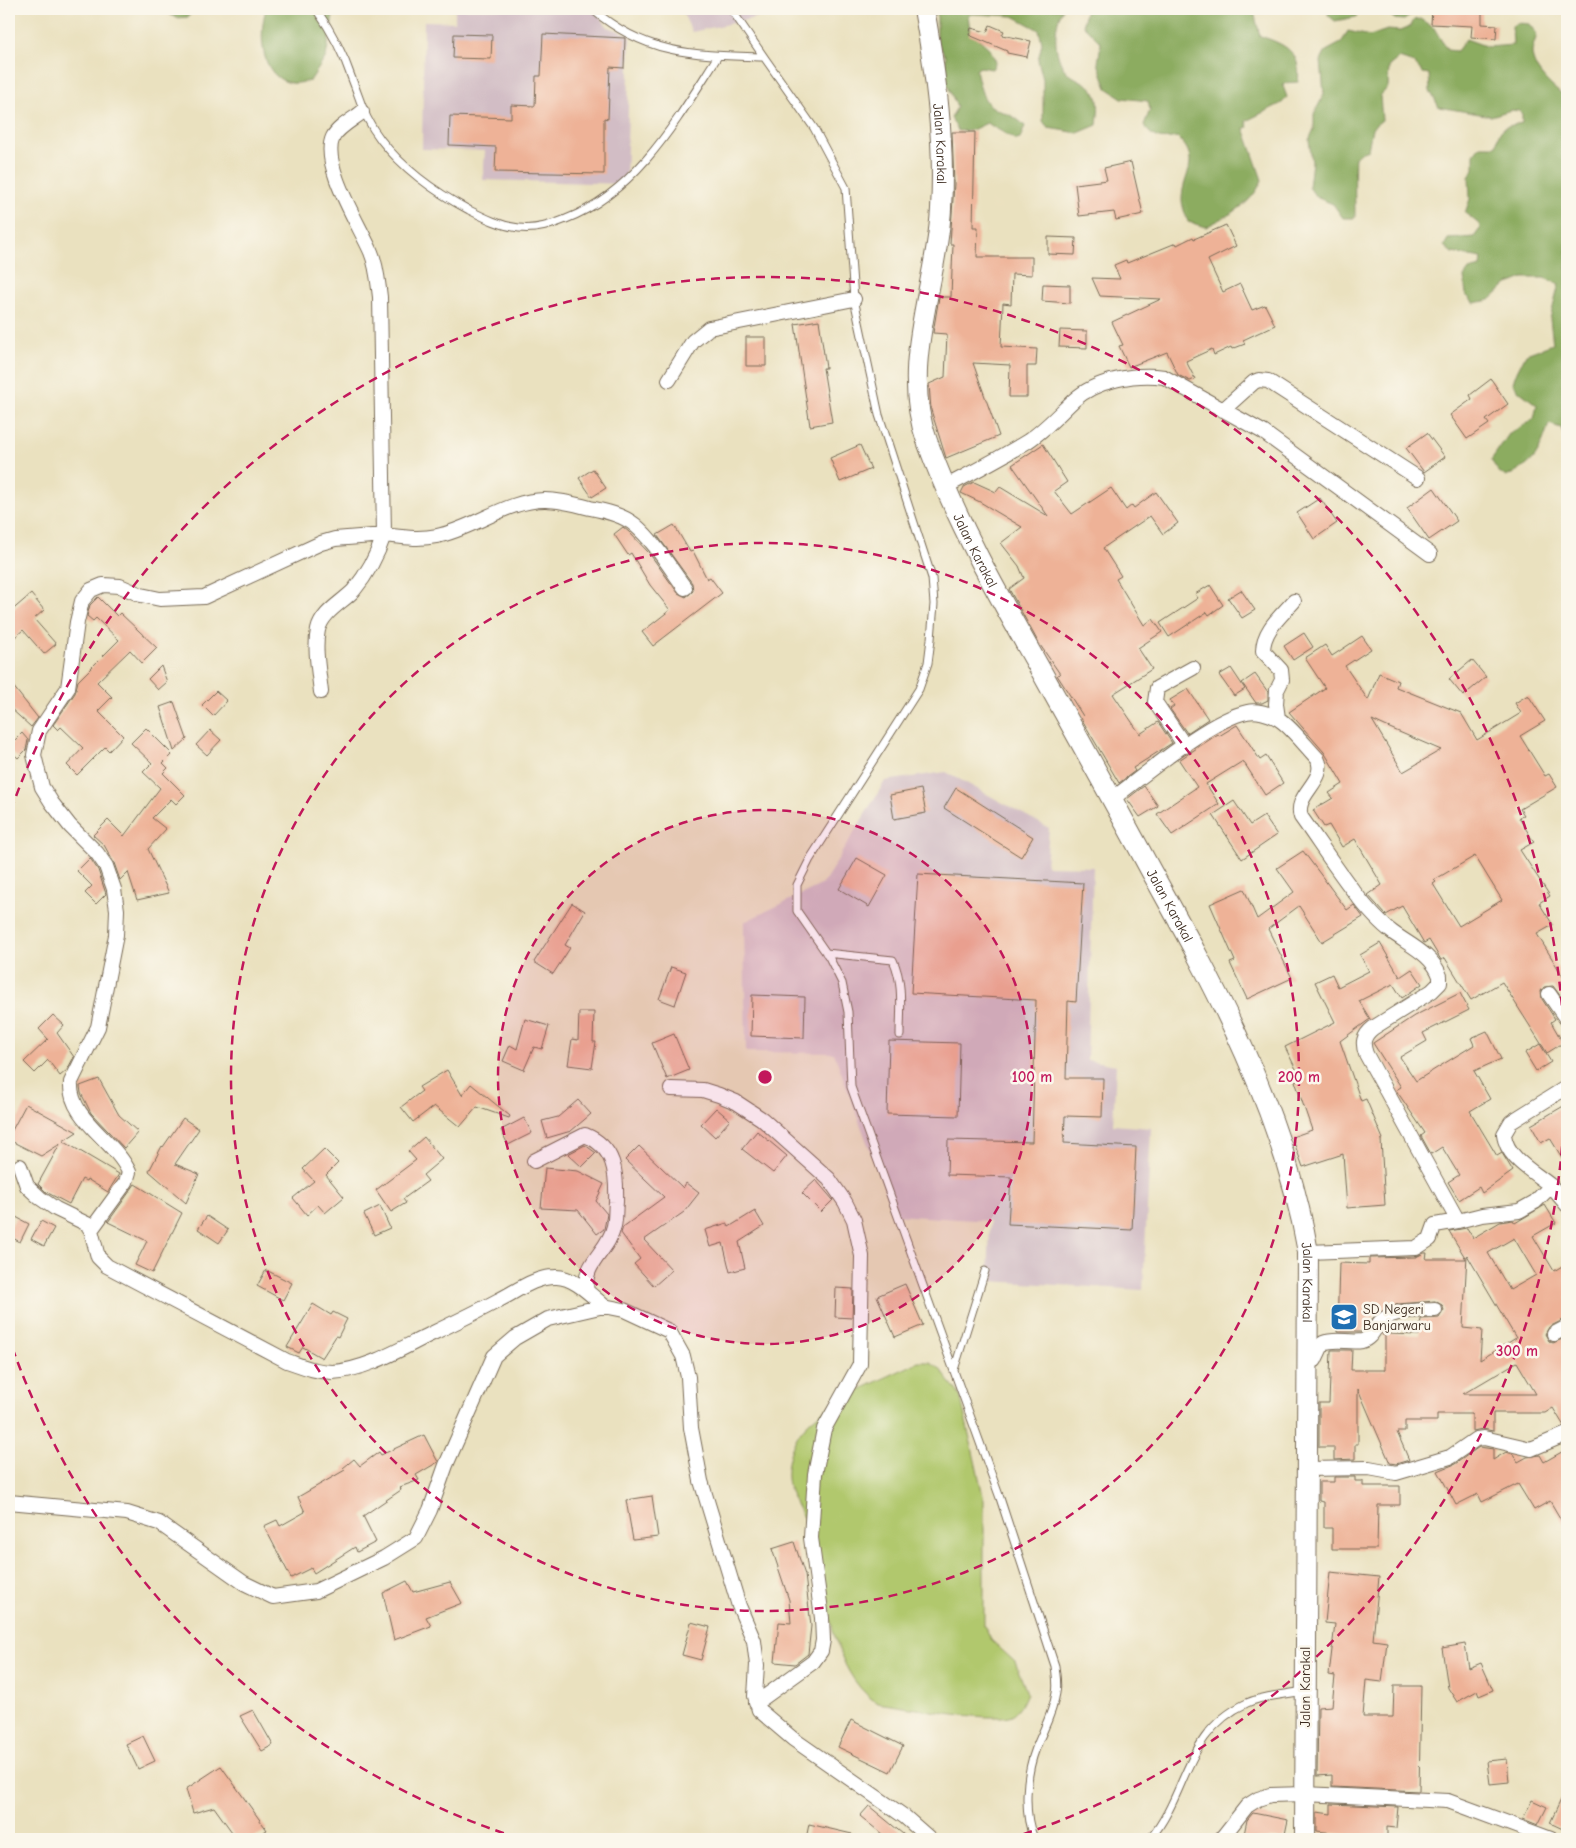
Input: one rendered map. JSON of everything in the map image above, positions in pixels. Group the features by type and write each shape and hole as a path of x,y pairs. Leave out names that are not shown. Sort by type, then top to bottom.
{"main road":[{"name":"Jalan Karakal","path":"924,9 940,112 942,194 937,249 923,314 916,370 916,385 926,439 945,487 981,566 1213,981 1249,1060 1299,1201 1308,1252 1305,1839"}],"street":[{"path":"321,692 318,629 329,612 353,592 364,577 376,559 384,535 378,282 371,252 345,203 339,186 331,141 337,131 362,112"},
{"path":"669,380 693,341 709,328 854,299"},
{"path":"945,487 1029,440 1062,414 1081,395 1124,377 1136,375 1164,377 1263,432 1430,554"},
{"path":"1223,410 1254,382 1259,380 1268,381 1418,478"},
{"path":"91,1230 126,1182 128,1172 126,1166 82,1114 74,1099 71,1088 72,1082 98,1027 116,935 117,910 114,889 106,866 98,853 70,826 47,795 42,787 34,755 39,730 68,688 77,622 82,601 91,590 103,585 120,586 141,595 160,599 204,597 321,543 335,539 384,535 405,538 438,536 466,528 528,503 542,500 557,500 628,520 647,538 685,588"},
{"path":"1278,718 1276,704 1277,690 1282,680 1281,670 1263,651 1263,641 1270,628 1294,601"},
{"path":"1185,746 1155,702 1154,694 1157,688 1193,668"},
{"path":"1112,799 1185,746 1225,720 1247,712 1259,712 1278,718 1317,758 1321,766 1320,772 1301,801 1299,811 1301,817 1375,917 1393,933 1417,948 1440,976 1440,983 1432,991 1373,1028 1366,1034 1364,1043 1366,1054 1458,1221"},
{"path":"1549,994 1567,1020"},
{"path":"1567,1087 1511,1122 1506,1127 1504,1134 1507,1147 1515,1158 1551,1186 1567,1205"},
{"path":"671,1090 703,1090 719,1095 736,1102 762,1119 829,1179 845,1202 858,1235 862,1256 862,1350 860,1364 824,1429 815,1474 811,1538 822,1618 821,1651 813,1662 756,1703"},
{"path":"534,1162 585,1135 598,1140 612,1160 617,1180 614,1226 605,1247 590,1263 585,1282 587,1291"},
{"path":"20,1166 27,1186 40,1198 87,1224 91,1230 98,1257 107,1266 287,1361 314,1370 345,1370 378,1360 524,1286 543,1279 557,1276 569,1280 587,1291 604,1306"},
{"path":"1308,1252 1416,1248 1430,1239 1435,1225 1482,1215 1519,1211 1535,1202 1551,1186"},
{"path":"9,1502 127,1513 159,1523 244,1583 273,1597 316,1590 384,1558 416,1538 430,1510 446,1465 494,1356 515,1338 548,1319 604,1306 624,1310 669,1331 683,1356 688,1377 691,1428 701,1481 740,1606 754,1641 757,1665 756,1703 764,1716 785,1733 905,1816 930,1839"},
{"path":"1307,1362 1314,1360 1323,1343 1363,1341 1388,1317 1410,1311 1435,1310"},
{"path":"1554,1334 1567,1327"},
{"path":"1306,1469 1369,1468 1396,1473 1450,1457 1476,1439 1490,1439 1531,1449 1567,1434"},
{"path":"1220,1839 1247,1806 1258,1799 1270,1795 1305,1794 1448,1801 1551,1839"}],"lane":[{"path":"316,9 324,21 352,78 362,112 380,140 398,161 431,189 504,226 520,229 544,227 581,214 600,204 618,190 644,162 718,56"},
{"path":"592,9 616,27 652,45 686,53 764,57"},
{"path":"731,9 814,128 843,178 848,200 854,299 884,434 920,536 932,578 934,604 928,663 919,689 810,859 797,885 797,910 837,971 846,999 850,1087 1000,1498 1055,1666 1056,1692 1053,1708 1035,1750 1029,1781 1028,1815 1034,1839"},
{"path":"826,953 893,960 898,972 900,985 900,1035"},
{"path":"954,1370 985,1271"},
{"path":"1150,1839 1174,1802 1201,1741 1219,1721 1240,1707 1259,1699 1306,1691"}],"shaded area":[{"path":"455,9 593,9 608,27 630,35 626,184 483,180 485,151 422,149 424,21 455,22"},
{"path":"681,9 795,9 692,32"},
{"path":"946,772 1049,828 1046,866 1093,867 1087,1060 1116,1065 1113,1125 1151,1128 1143,1290 988,1281 990,1221 894,1215 834,1053 746,1052 744,922 823,884 885,781"}],"green space":[{"path":"161,9 195,9 188,17 176,18"},
{"path":"266,9 374,9 333,16 326,57 310,81 291,83 280,79 267,63 262,41"},
{"path":"937,9 1063,9 1057,23 1056,32 1059,58 1066,71 1094,91 1098,103 1097,125 1078,133 1048,128 1043,121 1043,79 1038,60 1042,43 1039,30 1013,16 973,14 968,15 970,31 990,49 996,62 992,69 980,67 976,70 985,99 991,106 1016,118 1025,126 1020,139 1016,140 987,123 972,130 958,131 951,118 957,107 943,75 946,57 937,42"},
{"path":"1086,9 1248,9 1254,12 1260,36 1277,42 1290,51 1297,63 1299,72 1298,82 1285,83 1283,86 1287,97 1282,103 1246,121 1248,127 1244,128 1262,180 1246,203 1206,227 1188,222 1182,199 1189,168 1189,153 1185,145 1177,137 1158,138 1147,130 1144,125 1150,110 1148,101 1122,98 1107,88 1098,63 1101,43 1083,25"},
{"path":"1329,9 1364,9 1356,17 1335,21 1328,15"},
{"path":"1381,9 1410,9 1410,16 1404,20 1395,19"},
{"path":"1420,19 1434,28 1447,50 1457,51 1466,39 1488,47 1513,45 1512,26 1517,23 1529,24 1537,34 1532,53 1536,67 1545,79 1567,99 1567,442 1561,428 1549,424 1535,456 1524,467 1506,477 1498,471 1491,460 1509,434 1534,419 1537,405 1519,391 1513,383 1526,354 1553,344 1550,319 1559,284 1544,278 1523,278 1506,285 1490,300 1474,303 1466,295 1464,277 1469,270 1481,267 1482,258 1452,253 1444,246 1448,239 1474,237 1480,229 1479,224 1465,213 1470,199 1469,177 1474,169 1474,154 1480,146 1496,146 1503,128 1522,123 1522,114 1519,111 1511,110 1491,116 1439,107 1430,91 1429,74 1423,73 1414,63 1399,58 1389,66 1388,87 1380,96 1382,120 1372,128 1368,150 1355,158 1355,218 1343,218 1333,204 1316,197 1309,187 1312,162 1309,140 1314,129 1314,114 1324,94 1321,61 1326,51 1341,43 1348,31 1370,36 1387,30 1400,31 1411,26 1414,20"},
{"path":"918,1362 930,1362 939,1368 960,1395 984,1500 984,1625 991,1640 1015,1662 1027,1693 1023,1703 1012,1715 1003,1717 968,1716 877,1703 861,1688 848,1670 839,1649 832,1627 812,1537 788,1485 787,1471 791,1450 801,1431 811,1420 839,1401"}],"building":[{"path":"1432,9 1482,9 1482,24 1497,25 1496,39 1471,37 1472,26 1431,24"},
{"path":"990,25 1004,31 1002,35 1031,41 1027,57 1007,53 1007,51 969,35 971,28 987,32"},
{"path":"454,34 492,35 491,59 453,58"},
{"path":"543,34 625,38 624,68 610,67 608,119 604,118 604,174 495,172 496,147 449,145 450,116 511,118 511,105 535,106 536,76 541,76"},
{"path":"952,132 975,132 973,227 978,227 977,257 1032,257 1032,275 1012,274 1011,304 1003,303 1001,347 1037,349 1036,366 1027,366 1027,397 1009,397 1010,365 973,363 999,436 946,458 931,410 929,384 945,377 947,334 933,333 939,297 951,297 953,244 950,244 954,184"},
{"path":"1131,162 1143,214 1116,220 1114,212 1079,216 1075,184 1107,180 1104,168"},
{"path":"1226,225 1236,246 1208,260 1223,292 1240,284 1252,310 1265,305 1275,325 1243,340 1245,344 1232,349 1231,347 1214,355 1212,349 1186,361 1195,379 1190,381 1178,375 1167,352 1129,367 1119,346 1123,345 1112,322 1161,299 1100,296 1092,278 1120,279 1114,265 1126,260 1127,263 1176,243 1177,245 1193,237 1194,239"},
{"path":"1048,237 1076,238 1075,255 1048,254"},
{"path":"1043,284 1070,285 1070,303 1042,301"},
{"path":"819,320 826,368 823,368 832,422 810,426 795,324"},
{"path":"1060,330 1087,331 1087,348 1059,347"},
{"path":"746,337 766,337 766,366 746,366"},
{"path":"1491,379 1508,404 1486,420 1489,424 1467,439 1450,415 1472,399 1470,395"},
{"path":"1427,433 1445,457 1424,472 1406,448"},
{"path":"1043,444 1067,482 1054,491 1072,514 1111,488 1126,510 1132,505 1134,508 1156,492 1178,523 1163,534 1150,516 1103,548 1121,576 1116,579 1144,625 1153,619 1162,632 1138,648 1152,669 1113,694 1140,734 1158,722 1172,743 1133,768 1135,771 1119,783 1081,718 1083,716 1057,675 1060,674 1038,642 1009,589 1024,578 1019,566 1001,543 1022,527 961,493 964,487 974,482 996,492 1000,487 1048,516 1012,465"},
{"path":"860,445 871,469 840,482 830,458"},
{"path":"593,469 606,488 592,497 579,478"},
{"path":"1434,488 1457,521 1429,540 1407,508"},
{"path":"1320,498 1337,523 1314,539 1297,513"},
{"path":"674,525 690,552 693,551 707,579 710,577 722,593 653,646 642,632 670,610 650,585 631,553 628,555 614,534 623,527 629,532 649,553 678,593 686,597 693,591 692,583 657,535"},
{"path":"1210,585 1223,605 1209,615 1207,612 1169,637 1160,623 1198,598 1195,594"},
{"path":"1241,590 1255,610 1242,618 1228,598"},
{"path":"31,594 44,610 34,619 56,644 44,654 23,630 15,637 9,630 9,613"},
{"path":"98,597 117,616 120,613 157,648 142,663 130,650 97,682 112,697 98,711 123,736 109,751 105,747 77,775 67,765 83,748 61,727 58,730 53,725 75,693 78,681 119,640 96,618 93,621 87,616 90,605"},
{"path":"1304,633 1313,647 1293,660 1284,646"},
{"path":"1362,636 1371,649 1345,666 1368,700 1379,673 1398,681 1396,687 1461,713 1477,740 1521,713 1515,703 1528,695 1545,721 1520,736 1545,776 1549,774 1557,787 1520,809 1524,815 1519,818 1534,842 1520,850 1550,896 1539,903 1553,925 1537,934 1567,983 1567,1005 1553,986 1544,987 1541,991 1542,999 1555,1019 1551,1022 1563,1043 1547,1053 1502,982 1471,1000 1445,958 1441,960 1429,940 1424,943 1402,906 1386,915 1368,895 1382,885 1355,839 1342,847 1329,825 1324,827 1313,810 1333,798 1329,793 1343,784 1324,752 1289,712 1325,688 1305,658 1325,645 1332,656","holes":["1372,720 1385,726 1441,750 1403,772","1475,856 1502,900 1459,926 1433,884 1436,882 1434,880"]},
{"path":"1472,660 1486,677 1463,696 1449,679"},
{"path":"161,666 167,682 158,690 148,679"},
{"path":"1231,668 1245,689 1234,696 1219,675"},
{"path":"1255,674 1268,692 1268,700 1262,703 1256,703 1242,683"},
{"path":"9,681 38,718 31,727 9,707"},
{"path":"1188,689 1208,719 1187,733 1170,709 1174,706 1170,700"},
{"path":"216,691 227,701 213,716 202,705"},
{"path":"174,702 187,739 174,751 160,707"},
{"path":"1237,725 1260,760 1266,756 1283,783 1265,795 1243,761 1206,784 1219,804 1172,835 1157,814 1197,787 1179,760 1218,734 1219,736"},
{"path":"146,728 172,754 163,763 168,768 163,773 185,795 176,804 171,799 152,818 166,829 148,849 169,893 137,900 128,872 120,880 114,863 104,845 93,835 108,820 124,836 160,788 143,772 152,763 131,743"},
{"path":"210,730 221,740 207,755 196,745"},
{"path":"22,733 28,740 26,750 18,758 9,750 9,746"},
{"path":"1144,786 1158,806 1140,817 1127,799"},
{"path":"956,788 1033,837 1021,857 944,808"},
{"path":"921,789 926,813 894,819 890,795"},
{"path":"1234,801 1250,825 1264,816 1277,835 1242,859 1213,815"},
{"path":"1303,851 1347,910 1354,905 1363,917 1322,942 1299,906 1268,929 1292,978 1247,999 1230,963 1235,961 1210,904 1244,889 1257,919 1294,892 1277,868"},
{"path":"90,858 98,870 106,894 96,904 85,893 92,886 77,871"},
{"path":"857,858 887,875 869,907 839,889"},
{"path":"918,874 1083,883 1076,1002 1068,1001 1066,1078 1103,1078 1102,1117 1065,1116 1064,1143 1136,1147 1132,1230 1008,1224 1011,1177 947,1175 948,1140 1032,1142 1036,1000 911,993"},
{"path":"572,903 585,911 565,945 570,948 553,974 534,962"},
{"path":"1380,943 1400,977 1412,969 1422,984 1402,998 1393,984 1359,1001 1370,1019 1340,1041 1361,1101 1366,1099 1383,1139 1381,1140 1385,1205 1347,1208 1343,1154 1303,1167 1292,1137 1312,1130 1295,1081 1301,1079 1285,1047 1335,1022 1315,982 1332,974 1338,987 1369,971 1360,955"},
{"path":"671,967 686,972 675,1005 659,999"},
{"path":"1460,993 1469,1010 1423,1033 1427,1041 1400,1057 1416,1081 1474,1045 1471,1038 1487,1031 1501,1059 1474,1071 1490,1099 1470,1111 1497,1156 1502,1153 1513,1171 1482,1193 1479,1187 1459,1200 1448,1182 1459,1175 1442,1147 1431,1154 1421,1136 1425,1133 1396,1090 1401,1087 1373,1043 1414,1016"},
{"path":"752,995 805,997 804,1038 751,1036"},
{"path":"579,1012 594,1012 593,1042 596,1042 592,1068 568,1065 572,1039 578,1040"},
{"path":"53,1015 64,1025 57,1033 74,1057 67,1070 60,1076 48,1060 35,1073 24,1062 48,1039 39,1029"},
{"path":"525,1019 549,1026 542,1049 534,1047 524,1070 503,1061 510,1045 517,1049"},
{"path":"674,1034 689,1070 667,1079 652,1043"},
{"path":"889,1041 960,1043 958,1116 887,1114"},
{"path":"1540,1044 1551,1062 1536,1071 1525,1053"},
{"path":"447,1070 462,1095 471,1084 510,1116 509,1118 477,1107 460,1127 434,1106 413,1122 401,1107 422,1091 419,1087"},
{"path":"99,1079 119,1115 138,1132 124,1148 91,1113 81,1093 80,1086"},
{"path":"578,1100 591,1114 571,1131 547,1138 542,1121 558,1117"},
{"path":"26,1104 77,1132 63,1141 119,1174 108,1192 87,1179 86,1181 82,1179 69,1204 46,1192 38,1184 60,1144 41,1156 9,1140 9,1136"},
{"path":"1567,1104 1567,1166 1550,1138 1541,1143 1531,1125"},
{"path":"716,1108 730,1120 715,1137 701,1124"},
{"path":"183,1118 199,1129 175,1164 199,1174 186,1203 149,1171 162,1146"},
{"path":"524,1118 532,1133 508,1145 501,1130"},
{"path":"757,1131 787,1156 773,1173 742,1149"},
{"path":"424,1137 442,1159 423,1175 428,1181 403,1199 406,1203 391,1212 376,1190 416,1160 408,1151"},
{"path":"585,1145 596,1153 582,1167 568,1154"},
{"path":"639,1146 683,1188 686,1183 699,1193 684,1212 644,1240 672,1270 654,1286 634,1264 640,1259 621,1233 623,1227 664,1197 625,1160"},
{"path":"324,1149 338,1163 326,1175 344,1197 325,1213 318,1205 307,1215 293,1198 314,1181 303,1169"},
{"path":"545,1168 578,1171 604,1184 596,1201 607,1214 604,1229 597,1234 578,1210 541,1208"},
{"path":"816,1180 833,1200 821,1212 802,1193"},
{"path":"135,1184 182,1213 152,1273 135,1265 147,1241 108,1222"},
{"path":"1545,1205 1556,1223 1533,1236 1554,1271 1567,1263 1567,1318 1549,1327 1545,1334 1549,1341 1553,1343 1567,1337 1567,1425 1564,1426 1553,1408 1545,1413 1493,1413 1493,1431 1483,1429 1472,1431 1472,1414 1437,1414 1437,1421 1405,1421 1405,1432 1397,1432 1409,1460 1396,1464 1390,1463 1358,1389 1358,1444 1355,1444 1355,1459 1334,1460 1334,1447 1319,1447 1319,1403 1329,1403 1331,1350 1352,1350 1351,1370 1385,1370 1385,1335 1382,1335 1387,1328 1391,1325 1390,1334 1419,1335 1421,1319 1439,1318 1444,1310 1442,1305 1435,1301 1398,1304 1376,1314 1361,1332 1337,1332 1339,1263 1369,1264 1369,1258 1416,1257 1424,1253 1427,1253 1426,1259 1466,1259 1449,1231 1467,1228 1473,1238 1500,1222 1513,1220 1515,1223","holes":["1514,1238 1536,1275 1510,1290 1488,1253","1467,1255 1516,1338 1480,1360 1482,1330 1463,1328","1517,1362 1536,1394 1463,1394"]},
{"path":"380,1206 390,1228 374,1235 364,1214"},
{"path":"755,1211 764,1226 739,1242 745,1268 730,1272 723,1243 710,1247 705,1230 727,1223 729,1227"},
{"path":"207,1216 228,1230 219,1243 198,1229"},
{"path":"16,1217 29,1224 20,1242 9,1236 9,1230"},
{"path":"41,1221 54,1228 44,1246 31,1239"},
{"path":"266,1270 292,1283 283,1300 257,1286"},
{"path":"905,1284 923,1325 895,1337 877,1296"},
{"path":"836,1288 853,1289 852,1318 835,1317"},
{"path":"313,1304 331,1315 333,1312 347,1319 338,1337 336,1336 322,1358 303,1347 299,1353 287,1347"},
{"path":"424,1435 438,1462 416,1475 419,1480 400,1487 401,1490 363,1516 376,1542 357,1552 355,1547 314,1573 311,1568 291,1578 264,1526 277,1520 280,1526 305,1512 298,1497 345,1470 343,1468 354,1459 360,1466 379,1452 381,1455"},
{"path":"1479,1447 1493,1449 1493,1460 1506,1452 1513,1454 1518,1462 1527,1457 1540,1455 1544,1462 1567,1449 1567,1530 1550,1501 1534,1510 1518,1484 1482,1502 1478,1494 1456,1505 1438,1471 1455,1464"},
{"path":"1334,1477 1355,1477 1355,1481 1363,1481 1363,1486 1400,1486 1400,1505 1378,1505 1377,1549 1332,1549 1332,1528 1324,1528 1324,1502 1319,1501 1319,1482 1334,1482"},
{"path":"652,1496 658,1537 633,1540 626,1500"},
{"path":"794,1542 805,1575 811,1626 808,1654 795,1664 775,1662 779,1622 791,1623 789,1600 772,1549"},
{"path":"1330,1572 1379,1577 1373,1640 1387,1642 1382,1682 1366,1680 1363,1717 1393,1717 1394,1686 1421,1686 1419,1791 1332,1787 1332,1775 1317,1776 1318,1707 1332,1706 1335,1676 1329,1675 1335,1624 1325,1623"},
{"path":"407,1581 413,1592 450,1582 462,1603 426,1617 431,1626 394,1640 383,1593"},
{"path":"691,1622 710,1627 701,1660 682,1655"},
{"path":"1465,1644 1469,1668 1481,1663 1493,1690 1479,1696 1477,1691 1457,1702 1448,1688 1442,1648"},
{"path":"253,1710 273,1745 262,1751 240,1716"},
{"path":"851,1720 903,1746 890,1772 838,1747"},
{"path":"143,1736 155,1761 138,1769 126,1744"},
{"path":"1507,1759 1509,1782 1490,1784 1487,1761"},
{"path":"221,1766 267,1830 251,1839 237,1839 214,1807 193,1813 186,1789"},
{"path":"1567,1787 1567,1831 1550,1823"},
{"path":"1532,1800 1547,1807 1538,1825 1523,1819"},
{"path":"1331,1804 1398,1807 1396,1828 1387,1827 1387,1839 1358,1839 1357,1836 1317,1831 1317,1812 1331,1814"},
{"path":"869,1806 909,1839 888,1839 860,1816"},
{"path":"1253,1813 1288,1820 1284,1839 1243,1839 1247,1820"},
{"path":"809,1824 852,1834 851,1839 806,1839"}],"place":[{"name":"SD Negeri Banjarwaru","path":"1344,1317"}]}
